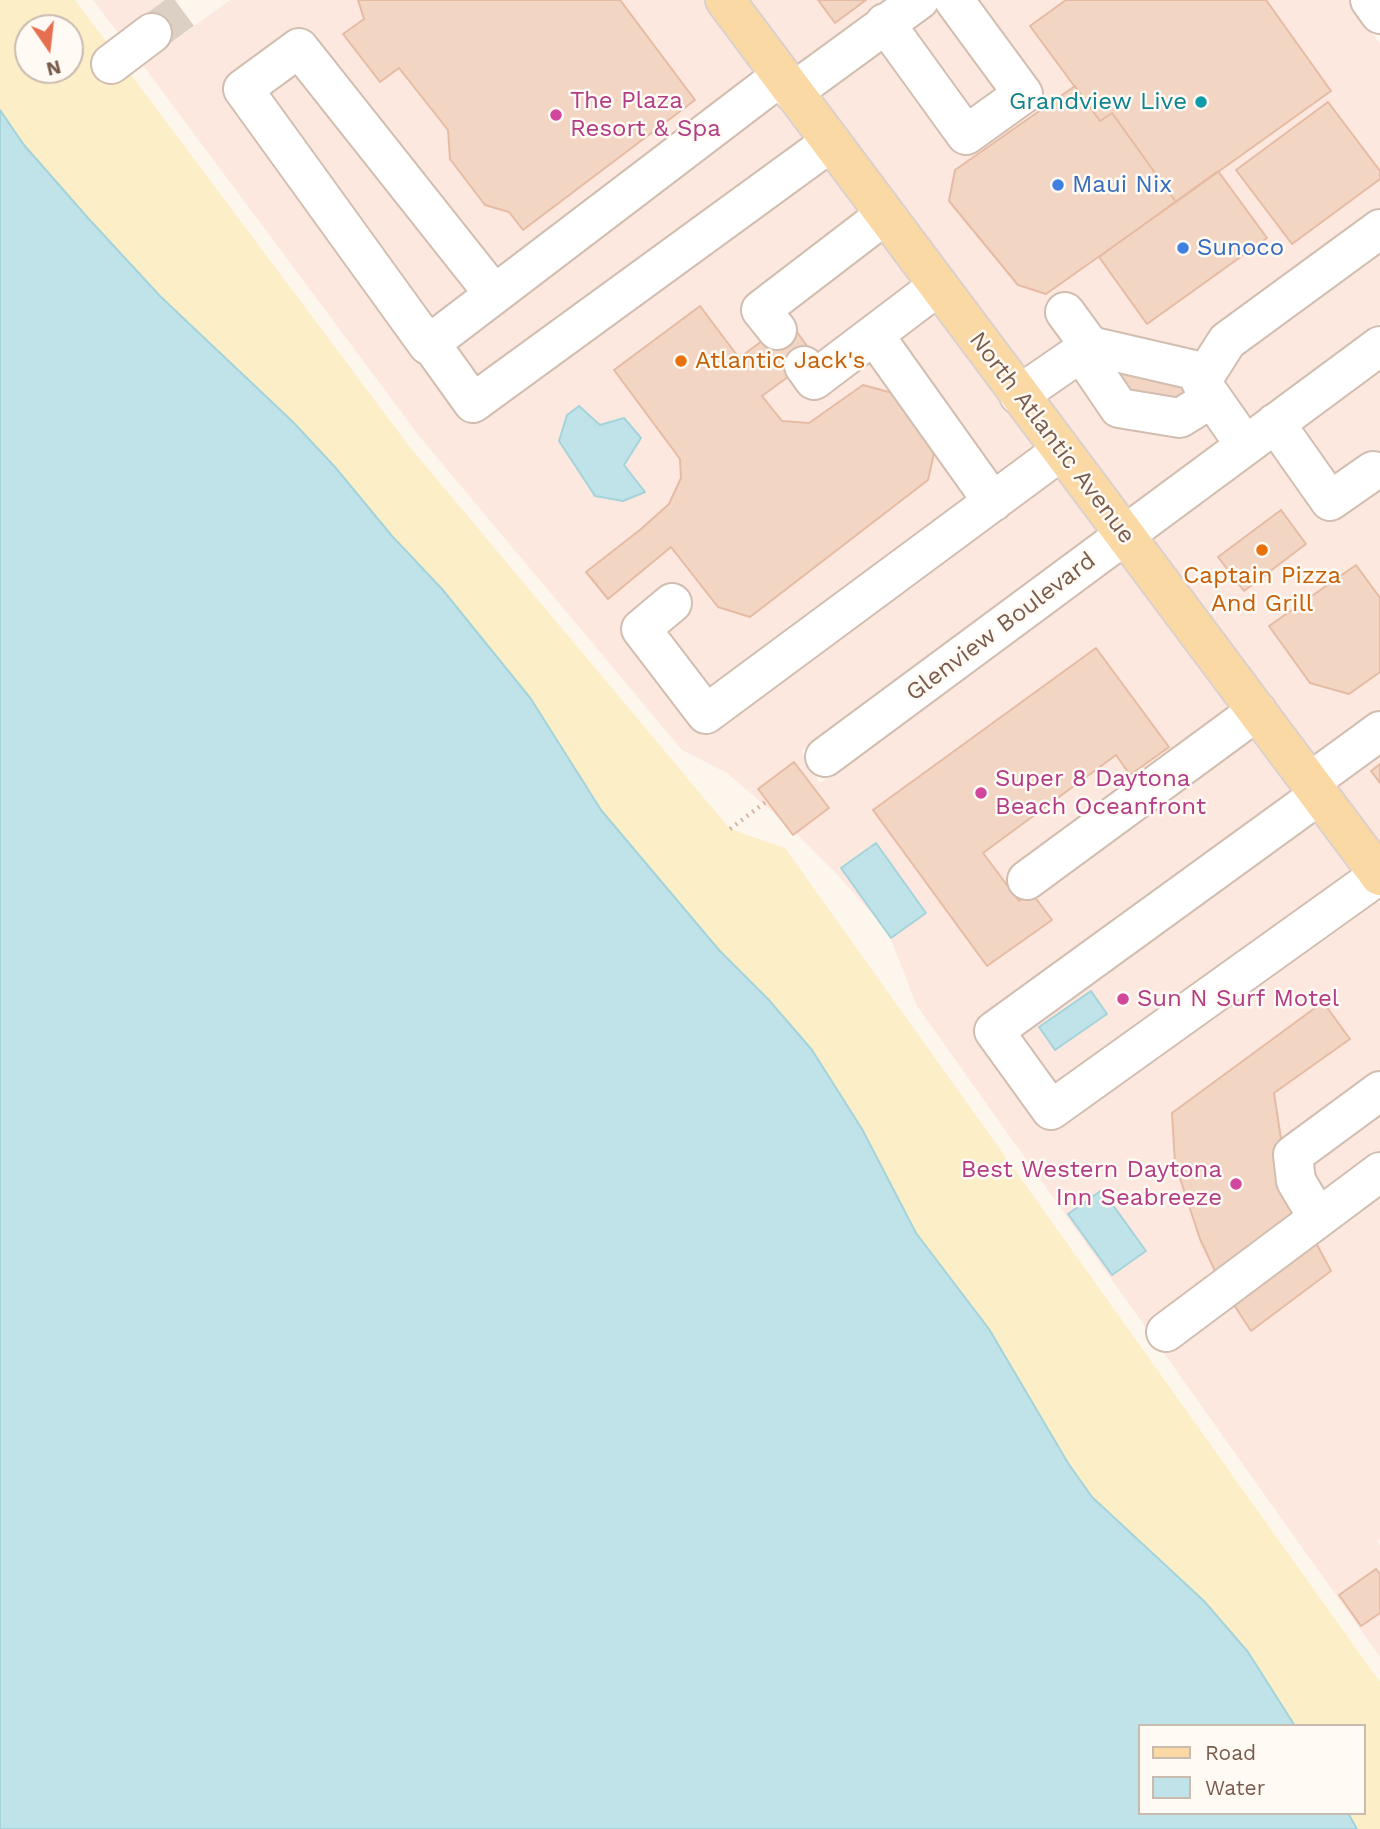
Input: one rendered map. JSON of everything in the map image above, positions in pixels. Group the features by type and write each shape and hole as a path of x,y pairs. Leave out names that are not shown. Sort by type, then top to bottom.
{"main road":[{"name":"North Atlantic Avenue","path":"725,0 1380,875"}],"street":[{"path":"494,294 299,48 243,89 428,345 717,125 919,0"},
{"path":"885,23 967,135 1023,94 954,0"},
{"path":"1370,0 1380,14"},
{"path":"111,64 152,33"},
{"path":"430,343 473,403 831,142"},
{"path":"777,330 761,310 885,215"},
{"path":"1065,312 1119,408 1180,418 1210,385 1227,341 1380,229"},
{"path":"804,366 814,380 939,286"},
{"path":"874,335 993,502"},
{"name":"Glenview Boulevard","path":"825,757 1380,346"},
{"path":"1086,349 1210,385 1330,501 1373,471"},
{"path":"1019,395 1086,349"},
{"path":"672,603 641,629 706,713 1061,451"},
{"path":"1027,880 1257,711"},
{"path":"1380,731 1315,789 994,1031 1051,1110 1380,875"},
{"path":"1318,1218 1296,1181 1293,1155 1380,1091"},
{"path":"1166,1332 1380,1172"}],"path":[{"path":"730,829 767,800"}],"shaded area":[{"path":"93,0 165,0 119,34"},
{"path":"230,0 703,0 1099,530 801,751 820,783 1122,560 1380,904 1380,1539 1377,1541 1380,1546 1380,1657 917,1006 888,932 837,874 791,828 727,773 682,750 419,436 142,64"},
{"path":"746,0 1348,0 1380,44 1380,323 1127,510"},
{"path":"1380,369 1380,847 1149,540"}],"sand":[{"path":"0,0 75,0 409,446 730,829 785,848 1380,1682 1380,1829 1002,1829 0,550"}],"water":[{"path":"0,110 24,145 88,218 160,296 293,422 442,589 531,699 601,810 719,950 768,999 812,1050 862,1129 916,1233 989,1329 1068,1463 1092,1497 1204,1601 1248,1652 1294,1724 1138,1724 1138,1815 1349,1815 1357,1829 0,1829"},
{"path":"579,406 600,425 624,418 641,438 624,465 645,492 623,501 595,496 559,441 567,415"},
{"path":"876,843 926,913 891,938 841,868"},
{"path":"1091,991 1107,1014 1055,1050 1039,1027"},
{"path":"1102,1190 1146,1251 1112,1275 1068,1214"}],"building":[{"name":"The Plaza Resort & Spa","path":"358,0 620,0 695,100 523,230 509,212 485,205 450,159 448,130 399,68 380,82 343,34 364,19"},
{"path":"818,0 866,0 835,23"},
{"name":"Grandview Live","path":"1066,0 1266,0 1331,91 1176,202 1112,113 1100,121 1030,26"},
{"name":"Maui Nix","path":"1075,86 1100,121 1112,113 1176,202 1046,294 1018,285 949,201 955,170"},
{"path":"1328,102 1380,171 1380,179 1292,244 1236,170"},
{"name":"Sunoco","path":"1218,171 1267,238 1147,324 1099,257"},
{"path":"700,306 739,358 789,321 815,357 762,396 782,421 809,423 863,385 900,395 937,440 928,480 750,617 718,607 671,547 608,599 586,572 669,504 681,478 680,459 614,370"},
{"path":"1123,364 1187,373 1182,407 1118,398"},
{"name":"Captain Pizza And Grill","path":"1281,510 1306,544 1244,591 1218,557"},
{"path":"1356,565 1380,598 1380,672 1349,694 1310,683 1269,626"},
{"name":"Super 8 Daytona Beach Oceanfront","path":"1096,648 1169,747 1130,775 1116,755 983,853 1019,901 1031,892 1052,920 987,966 873,810"},
{"path":"794,762 829,808 793,835 758,789"},
{"path":"1380,764 1380,783 1371,771"},
{"name":"Best Western Daytona Inn Seabreeze","path":"1323,1002 1350,1039 1274,1093 1283,1152 1296,1205 1331,1271 1251,1331 1223,1288 1200,1239 1175,1163 1172,1113"},
{"path":"1376,1569 1380,1574 1380,1613 1361,1626 1339,1595"}],"tunnel":[{"path":"152,33 197,0"}],"place":[{"name":"Grandview Live","path":"1201,102"},
{"name":"The Plaza Resort & Spa","path":"556,115"},
{"name":"Maui Nix","path":"1058,185"},
{"name":"Sunoco","path":"1183,248"},
{"name":"Atlantic Jack's","path":"681,361"},
{"name":"Captain Pizza And Grill","path":"1262,550"},
{"name":"Super 8 Daytona Beach Oceanfront","path":"981,793"},
{"name":"Sun N Surf Motel","path":"1123,999"},
{"name":"Best Western Daytona Inn Seabreeze","path":"1236,1184"}]}
